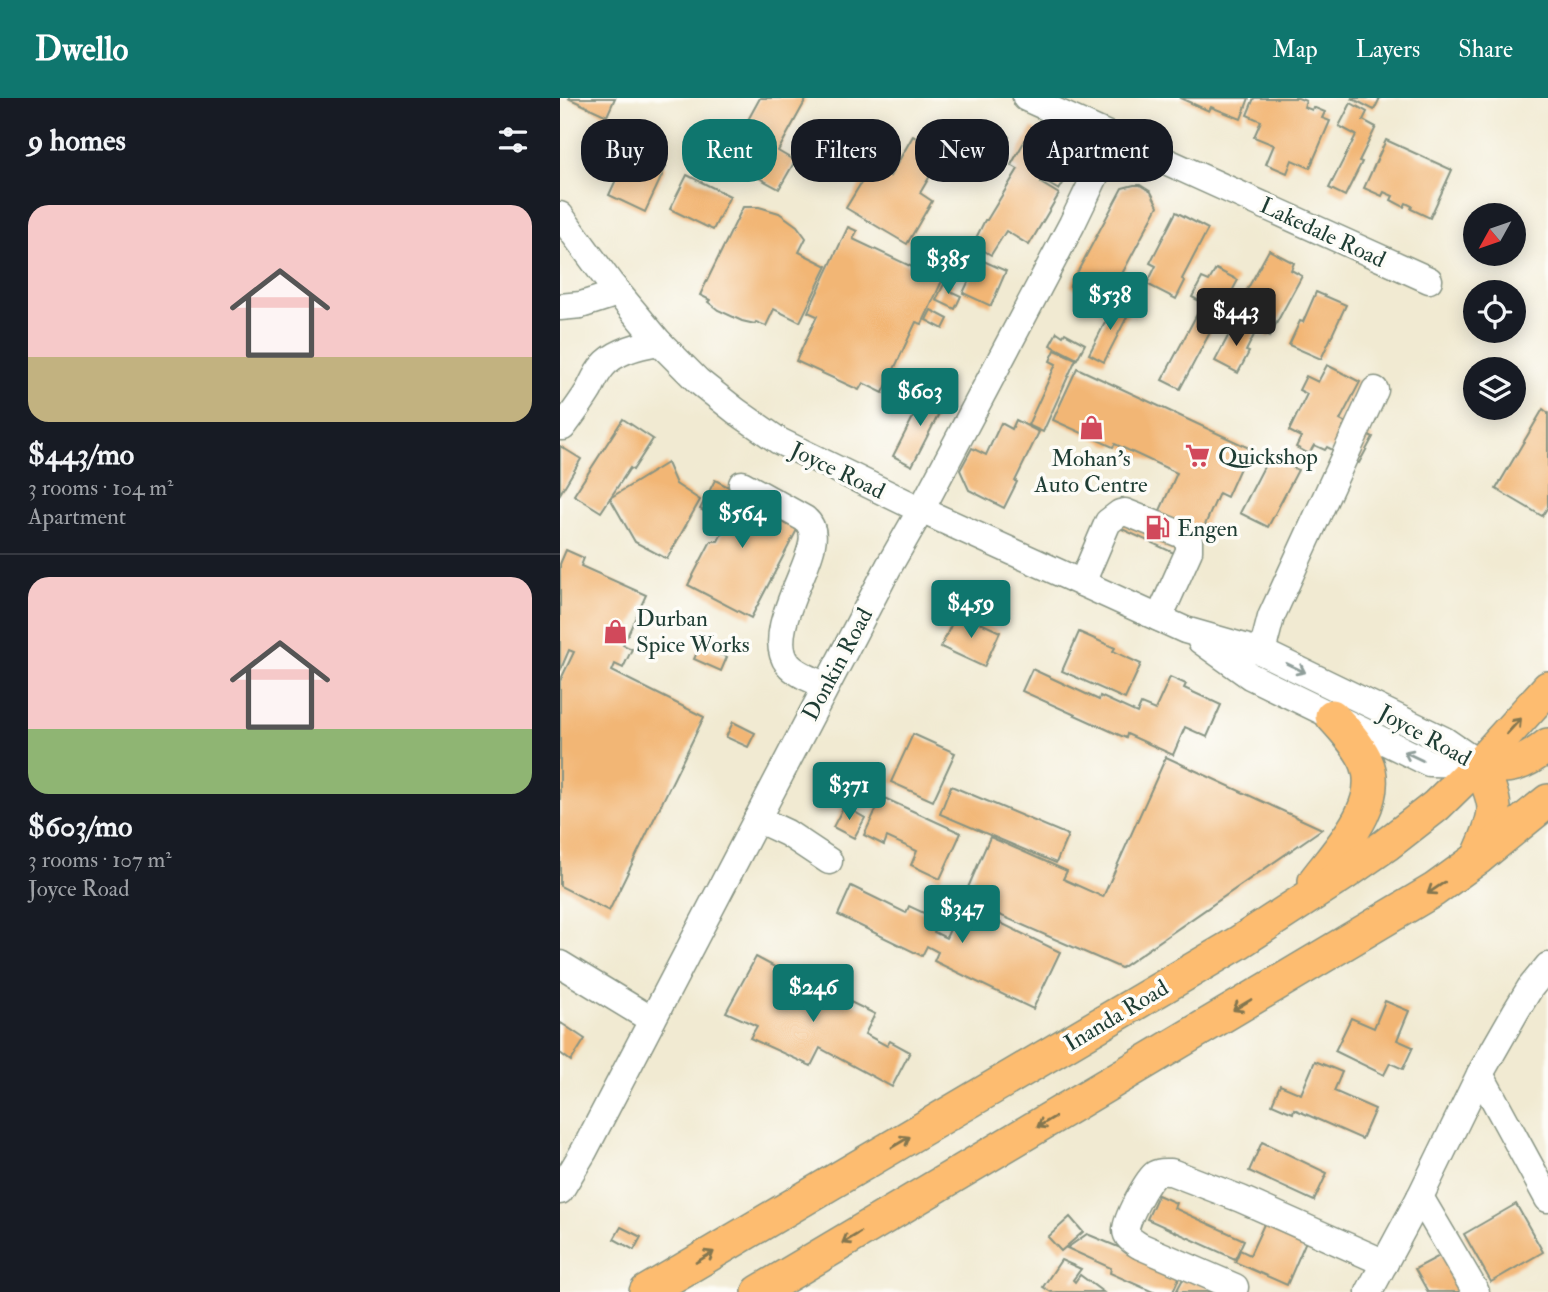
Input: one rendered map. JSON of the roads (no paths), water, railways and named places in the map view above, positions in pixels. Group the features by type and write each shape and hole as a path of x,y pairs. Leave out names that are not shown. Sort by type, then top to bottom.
{"main road":[{"name":"Inanda Road","path":"646,1292 1238,943 1386,845 1436,806 1479,764 1548,688"},
{"path":"1299,902 1343,845 1365,809 1371,791 1371,775 1367,761 1332,716"},
{"path":"1479,764 1506,768 1537,754 1548,745"},
{"path":"1478,858 1491,825 1494,808 1479,764"},
{"path":"760,1292 1434,890 1548,801"}],"street":[{"name":"Lakedale Road","path":"1026,98 1075,119"},
{"name":"Lakedale Road","path":"1173,163 1429,280"},
{"name":"Donkin Road","path":"560,1191 584,1150 888,566 921,510 1092,182"},
{"name":"Joyce Road","path":"560,215 618,293 659,342 698,381 779,441 921,510 1185,630 1262,652 1444,740 1479,764"},
{"path":"561,309 618,293"},
{"path":"560,427 570,418 603,365 615,356 659,342"},
{"path":"1262,652 1271,617 1375,390"},
{"path":"742,484 810,524 812,544 787,610 781,638 783,655 788,664 826,686"},
{"path":"1082,583 1108,522 1120,513 1125,512 1185,536 1189,540 1189,551 1159,618"},
{"name":"Joyce Road","path":"1185,630 1250,676 1429,763 1479,764"},
{"path":"757,819 787,833 829,861"},
{"path":"560,964 652,1020"},
{"path":"1369,1292 1420,1197 1480,1074 1516,1010 1548,966"},
{"path":"1480,1074 1548,1199"},
{"path":"1235,1287 1140,1247 1129,1239 1125,1229 1128,1220 1152,1175 1171,1172 1241,1199 1385,1263"},
{"path":"1420,1197 1476,1292"}],"place":[{"name":"Mohan's Auto Centre","path":"1091,428"},
{"name":"Quickshop","path":"1198,456"},
{"name":"Engen","path":"1157,528"},
{"name":"Durban Spice Works","path":"616,631"}]}
